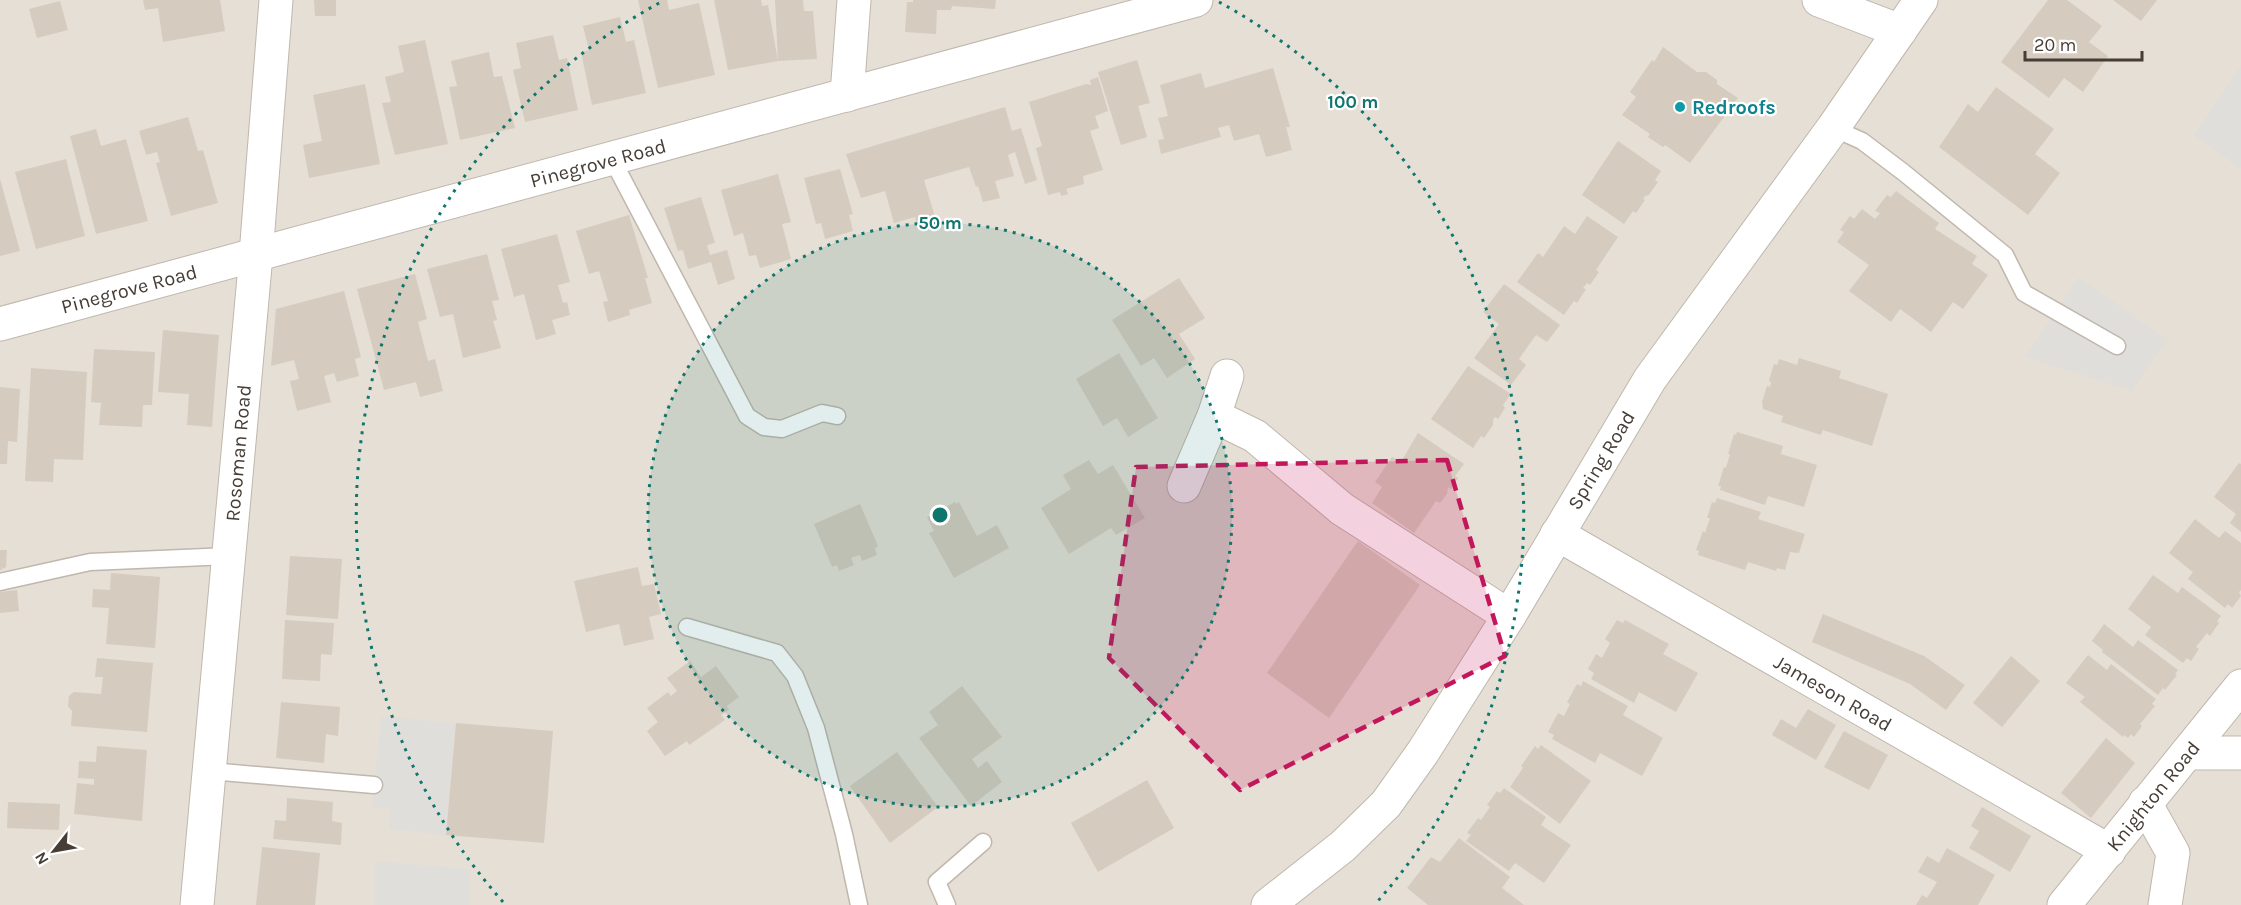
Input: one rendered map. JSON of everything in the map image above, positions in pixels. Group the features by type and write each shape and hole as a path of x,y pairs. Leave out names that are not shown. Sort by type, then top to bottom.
{"street":[{"name":"Rosoman Road","path":"197,905 256,255 276,0"},
{"path":"847,95 854,0"},
{"name":"Pinegrove Road","path":"0,324 1196,0"},
{"path":"1819,0 1900,31"},
{"name":"Spring Road","path":"1268,905 1342,846 1386,804 1509,616 1650,379 1833,128 1921,0"},
{"path":"1184,486 1214,416 1227,376"},
{"path":"1214,416 1255,436 1342,509 1509,616"},
{"name":"Jameson Road","path":"1557,534 2109,851"},
{"name":"Knighton Road","path":"2064,905 2241,686"},
{"path":"2187,753 2241,753"},
{"path":"2145,803 2174,853 2165,905"}],"lane":[{"path":"1833,128 1862,141 1904,172 2005,255 2024,293 2117,346"},
{"path":"612,159 747,416 764,427 782,429 822,413 837,416"},
{"path":"0,582 90,562 229,556"},
{"path":"687,627 777,654 795,676 816,728 844,834 859,905"},
{"path":"210,771 374,785"},
{"path":"947,905 937,882 983,842"}],"highlighted area":[{"path":"1447,460 1505,656 1240,790 1109,658 1136,467"}],"shaded area":[{"path":"0,0 2241,0 2241,905 0,905"},
{"path":"2241,66 2241,169 2194,135"},
{"path":"2079,277 2167,340 2132,391 2025,357"},
{"path":"381,716 456,723 446,835 389,829 391,809 372,807"},
{"path":"375,861 470,869 470,905 375,905"}],"building":[{"path":"143,0 220,0 225,31 163,42 158,8 145,10"},
{"path":"314,0 336,0 336,16 315,16"},
{"path":"638,0 667,0 669,10 699,3 715,75 658,88"},
{"path":"714,0 761,0 762,6 768,5 778,61 728,70"},
{"path":"775,0 803,0 804,11 813,11 817,59 778,61"},
{"path":"913,0 996,0 995,9 952,6 951,10 937,10 936,34 905,32 907,2 913,2"},
{"path":"2048,0 2067,0 2102,26 2089,42 2108,56 2083,92 2064,78 2049,98 2001,62"},
{"path":"2113,0 2157,0 2141,21"},
{"path":"60,1 68,30 37,38 29,9"},
{"path":"620,17 626,42 634,40 646,93 592,105 581,52 589,50 583,26"},
{"path":"553,35 559,60 567,58 578,110 525,122 513,70 521,68 516,43"},
{"path":"425,40 448,144 395,155 382,103 391,102 385,77 404,72 398,46"},
{"name":"Redroofs","path":"1663,47 1697,72 1706,72 1717,80 1717,84 1738,98 1690,163 1665,145 1663,147 1648,137 1650,134 1622,115 1636,97 1630,92"},
{"path":"489,52 494,77 502,76 515,128 460,140 449,87 457,86 451,61"},
{"path":"1137,60 1150,103 1138,106 1147,137 1121,145 1098,72"},
{"path":"1273,68 1290,127 1286,127 1292,150 1266,157 1259,134 1234,141 1229,125 1218,128 1221,137 1161,154 1158,140 1164,139 1158,118 1168,116 1160,85 1201,73 1205,88"},
{"path":"1098,77 1108,111 1095,116 1099,128 1090,131 1103,170 1083,176 1084,184 1066,189 1068,194 1061,196 1060,192 1048,195 1036,148 1042,146 1029,102 1086,84 1091,85 1090,80"},
{"path":"365,84 380,164 309,178 303,145 322,141 313,95"},
{"path":"1996,87 2054,129 2035,154 2060,173 2028,215 1939,147 1968,104 1978,112"},
{"path":"1005,107 1012,131 1021,128 1037,180 1025,184 1015,152 1008,155 1014,176 995,181 1000,198 983,202 969,167 924,180 935,217 916,222 915,217 894,223 885,191 861,198 846,154"},
{"path":"188,117 198,151 203,150 218,203 171,216 156,163 160,162 157,152 146,155 139,131"},
{"path":"96,129 101,146 126,139 148,221 96,234 70,136"},
{"path":"1618,141 1661,171 1655,180 1658,182 1643,199 1645,200 1636,213 1633,211 1624,224 1582,195"},
{"path":"66,159 85,236 36,249 15,172"},
{"path":"840,169 853,214 849,215 853,231 825,239 821,223 816,224 804,178"},
{"path":"778,174 791,222 782,224 791,259 760,268 756,255 749,256 743,233 734,236 721,190"},
{"path":"0,179 20,251 0,256"},
{"path":"1896,191 1939,223 1935,229 1977,256 1972,264 1988,275 1963,309 1953,302 1931,332 1900,309 1891,322 1849,291 1869,265 1837,242 1844,232 1840,230 1850,216 1854,219 1862,209 1875,219 1880,213 1875,211 1887,195 1891,197"},
{"path":"701,197 715,243 707,245 710,255 727,250 735,279 718,285 711,262 688,269 683,250 678,251 664,208"},
{"path":"629,215 648,278 645,278 652,303 629,310 630,315 608,322 603,302 608,301 599,271 589,274 576,231"},
{"path":"1587,216 1618,237 1596,270 1599,272 1590,285 1587,283 1577,303 1574,301 1564,315 1517,282 1538,253 1543,257 1564,226 1575,234"},
{"path":"557,234 570,282 558,285 563,303 567,302 570,315 552,320 556,334 536,340 524,294 514,297 501,249"},
{"path":"487,254 499,300 492,301 497,320 493,321 501,348 463,358 453,314 440,317 427,269"},
{"path":"415,274 427,319 418,322 428,361 435,359 443,391 420,397 416,382 384,390 357,289"},
{"path":"1179,278 1205,318 1179,334 1195,359 1167,378 1154,358 1141,366 1112,320"},
{"path":"1504,284 1560,325 1547,342 1536,335 1519,359 1526,365 1511,385 1474,358 1499,324 1483,312"},
{"path":"344,291 361,357 355,359 359,376 337,382 334,373 324,376 331,402 297,411 290,381 299,379 294,360 271,366 276,309"},
{"path":"163,330 219,335 212,427 187,425 189,394 158,392"},
{"path":"94,349 155,352 152,405 143,405 142,427 99,425 101,403 91,402"},
{"path":"1119,353 1158,418 1128,437 1117,418 1103,426 1076,379"},
{"path":"1799,358 1841,371 1839,378 1888,394 1872,446 1823,430 1821,435 1781,422 1783,416 1763,409 1762,402 1767,386 1770,387 1769,380 1774,364 1777,365 1779,359 1797,365"},
{"path":"1468,366 1511,394 1503,405 1505,408 1498,419 1495,417 1493,425 1484,438 1481,436 1473,448 1431,419"},
{"path":"31,368 87,372 83,460 54,459 53,482 25,481"},
{"path":"0,387 20,389 17,442 8,441 7,464 0,464"},
{"path":"1737,432 1783,446 1781,454 1817,465 1804,507 1768,496 1765,505 1720,490 1721,486 1718,486 1724,467 1726,468 1734,434 1736,435"},
{"path":"1418,433 1464,464 1455,476 1458,478 1451,489 1448,487 1447,494 1440,503 1436,501 1414,533 1372,503 1382,487 1375,482 1392,457 1401,462"},
{"path":"1089,460 1098,474 1113,465 1145,518 1116,535 1111,528 1069,554 1041,508 1071,489 1063,475"},
{"path":"2239,463 2241,464 2241,532 2230,523 2236,514 2214,497"},
{"path":"1717,498 1761,512 1758,519 1805,534 1799,553 1790,552 1785,570 1777,568 1776,571 1748,562 1745,570 1698,555 1699,551 1696,550 1710,518 1707,518 1712,502 1715,503"},
{"path":"955,502 956,504 959,502 977,536 997,525 1009,548 954,578 929,533 934,531 927,517"},
{"path":"860,504 878,546 875,548 877,555 862,561 860,555 851,558 854,565 839,571 837,565 832,567 814,524"},
{"path":"2195,519 2219,538 2225,531 2241,543 2241,590 2239,592 2241,596 2232,608 2228,604 2225,608 2188,579 2193,572 2169,553"},
{"path":"1358,541 1420,585 1329,718 1267,673"},
{"path":"0,550 7,550 6,567 0,570"},
{"path":"290,556 342,559 338,619 286,615"},
{"path":"638,567 642,586 654,584 661,614 649,617 654,639 624,646 619,624 586,632 574,581"},
{"path":"111,573 160,577 155,648 106,644 109,608 92,607 93,589 110,590"},
{"path":"2153,575 2178,593 2182,587 2221,616 2210,636 2207,633 2196,647 2199,649 2191,661 2187,658 2183,663 2145,635 2151,627 2128,609"},
{"path":"17,590 19,611 0,613 0,592"},
{"path":"1823,614 1924,656 1965,685 1946,710 1910,684 1812,642"},
{"path":"285,620 334,623 332,655 321,654 320,681 282,679"},
{"path":"1617,620 1623,623 1625,620 1669,644 1663,654 1698,673 1676,712 1639,692 1634,703 1591,679 1594,673 1588,669 1596,654 1602,658 1610,643 1605,639"},
{"path":"2104,624 2133,647 2138,640 2178,670 2175,674 2177,675 2165,690 2163,688 2158,695 2102,652 2103,650 2092,641"},
{"path":"2088,655 2107,670 2111,664 2156,699 2152,704 2155,706 2140,724 2142,726 2134,737 2131,734 2128,738 2124,735 2123,737 2080,702 2085,697 2066,683"},
{"path":"2011,656 2040,681 2002,727 1973,703"},
{"path":"97,658 153,663 147,732 71,726 72,711 68,706 69,696 74,692 101,694 103,677 95,677"},
{"path":"690,661 701,677 716,666 739,697 727,706 729,710 721,715 725,720 689,745 687,741 665,756 647,731 658,722 647,708 668,692 671,696 677,691 667,678"},
{"path":"1583,681 1628,706 1623,715 1663,738 1642,776 1600,753 1595,763 1552,739 1554,735 1548,732 1558,713 1564,716 1570,704 1567,702 1577,684 1581,686"},
{"path":"962,686 1002,737 972,759 978,768 987,761 1002,782 971,806 919,738 938,725 929,712"},
{"path":"281,702 340,707 338,736 326,734 324,763 276,758"},
{"path":"1808,709 1836,725 1816,760 1772,735 1781,719 1796,728"},
{"path":"456,723 553,731 544,843 446,835"},
{"path":"1844,731 1888,755 1869,790 1824,767"},
{"path":"2106,738 2135,763 2091,818 2061,793"},
{"path":"1541,745 1591,781 1560,824 1510,787 1535,746 1538,749"},
{"path":"97,746 147,750 142,821 74,814 77,783 94,785 94,779 78,778 79,761 96,762"},
{"path":"897,752 938,807 890,843 850,786"},
{"path":"1147,780 1174,828 1098,872 1071,823"},
{"path":"1504,788 1546,817 1541,825 1571,845 1544,883 1515,863 1509,871 1466,841 1471,835 1467,833 1478,818 1481,820 1490,807 1487,805 1497,791 1500,793"},
{"path":"287,798 333,802 332,821 342,823 341,845 273,839 275,820 286,821"},
{"path":"8,802 60,804 59,830 7,828"},
{"path":"1982,807 2031,836 2010,872 1969,848 1979,831 1971,826"},
{"path":"1459,838 1510,877 1502,888 1524,905 1428,905 1407,888 1431,857 1440,862"},
{"path":"262,847 320,853 315,905 256,905"},
{"path":"1947,848 1995,875 1978,905 1916,905 1922,895 1927,898 1937,882 1918,872 1927,856 1939,863"}],"place":[{"name":"Redroofs","path":"1680,107"}]}
